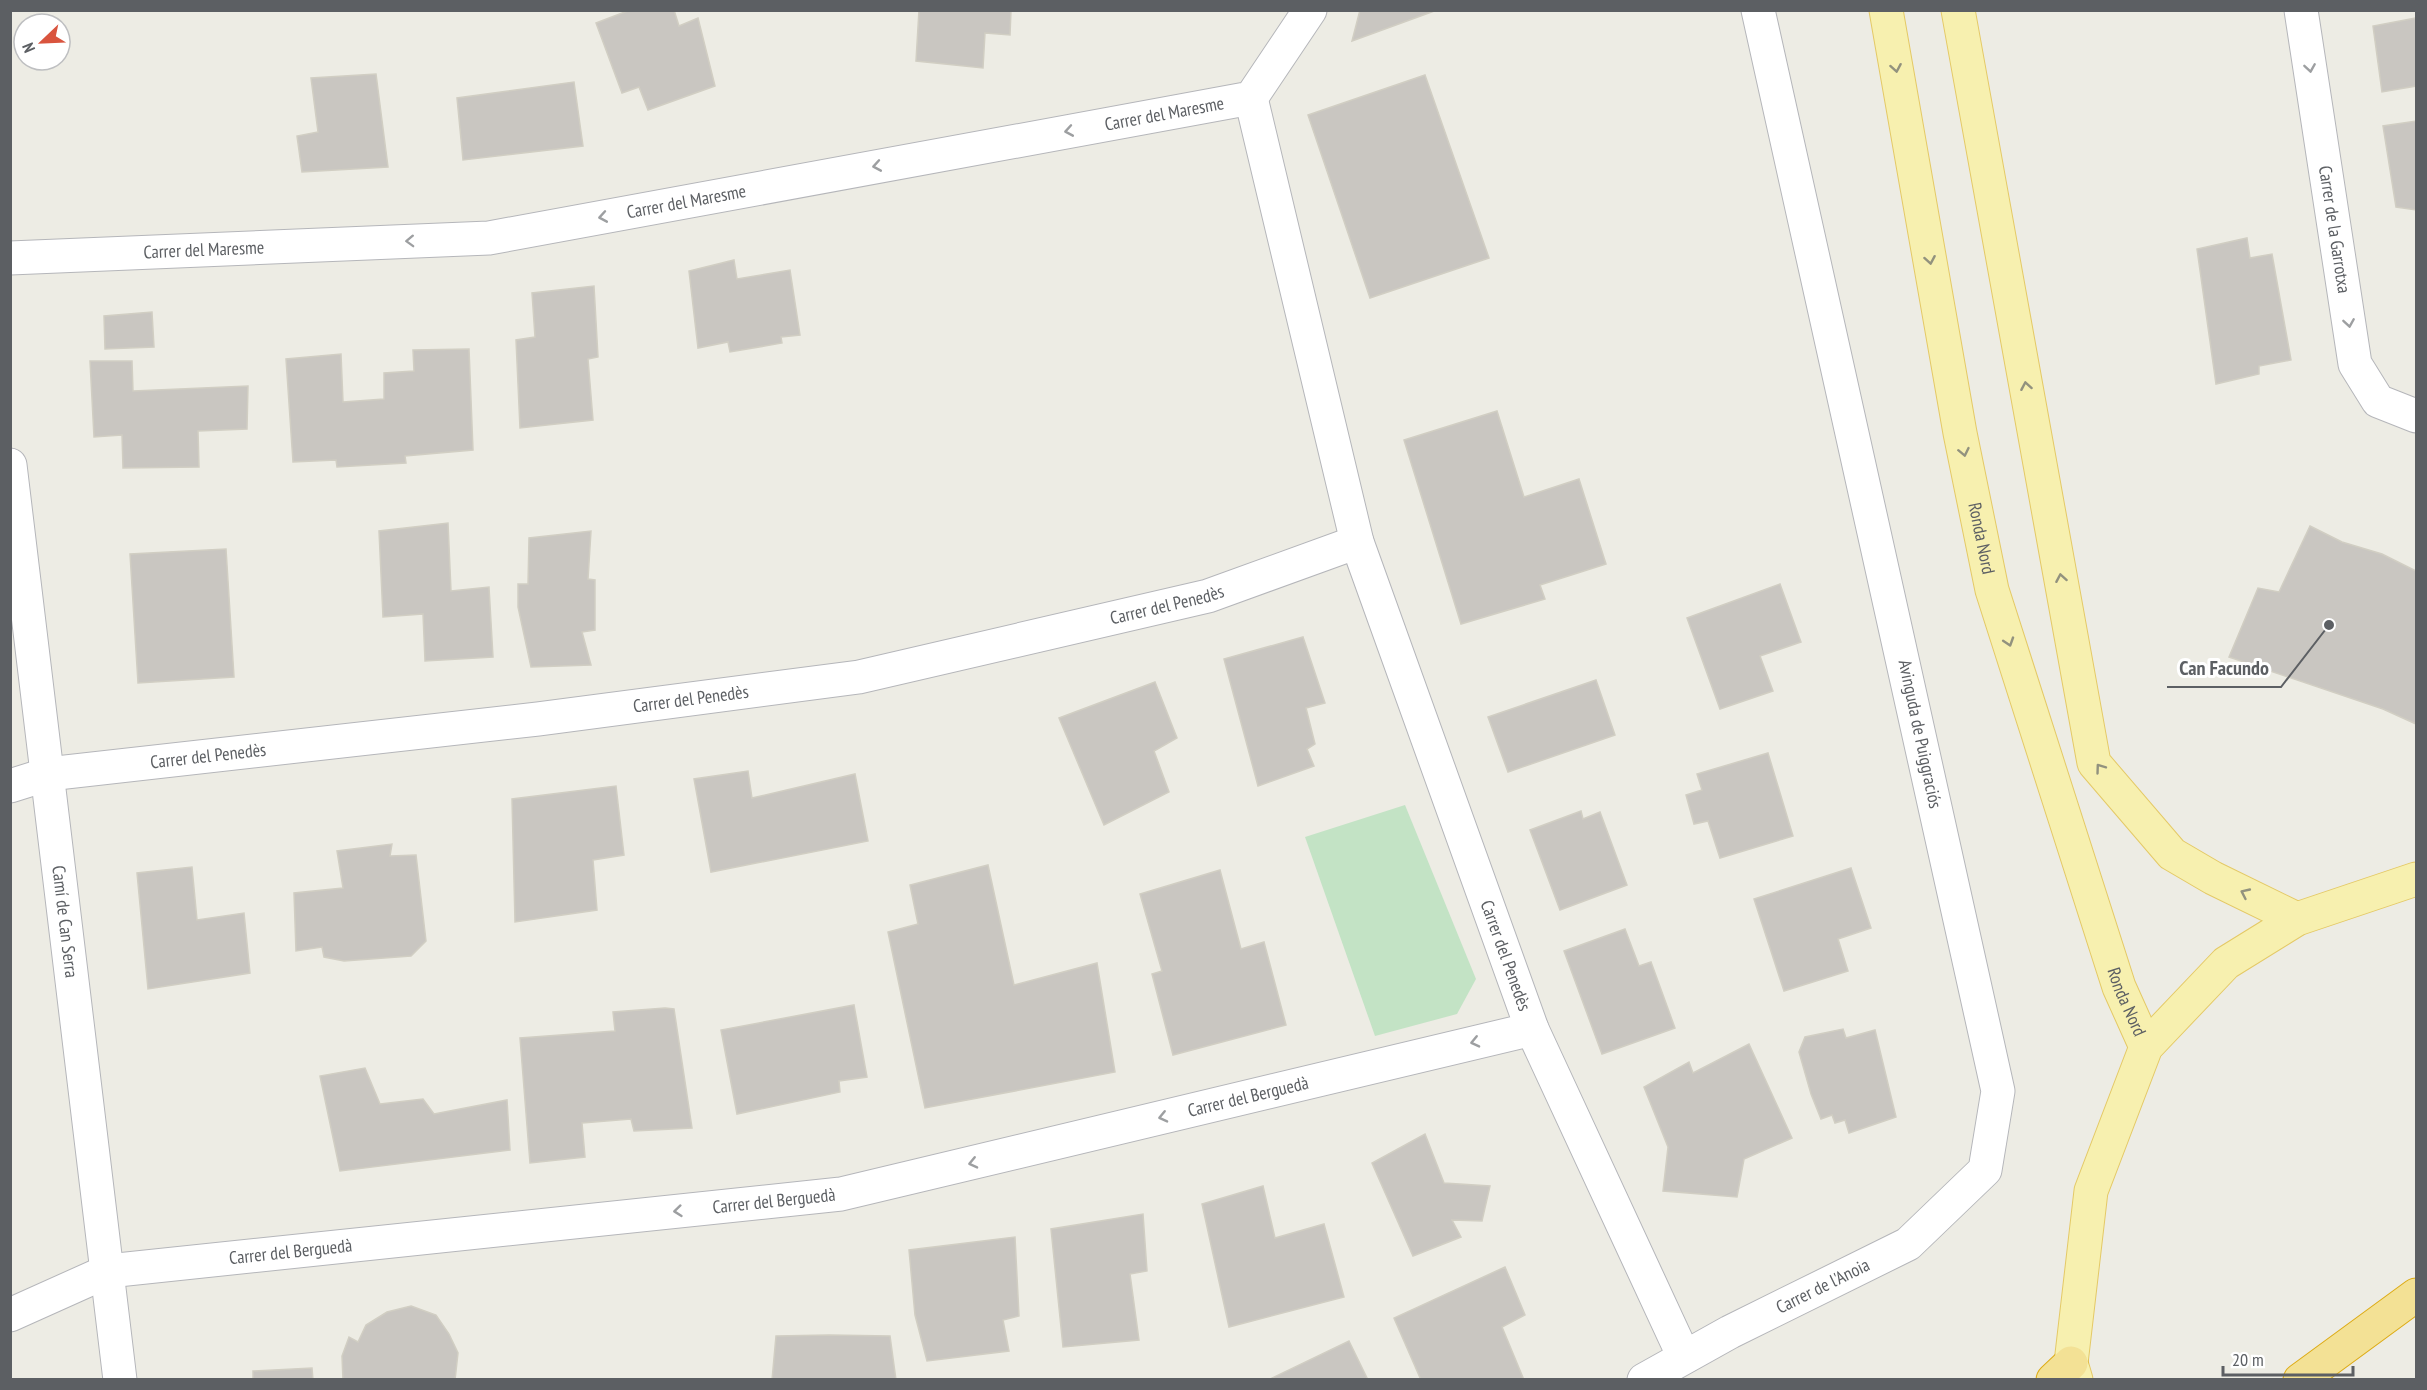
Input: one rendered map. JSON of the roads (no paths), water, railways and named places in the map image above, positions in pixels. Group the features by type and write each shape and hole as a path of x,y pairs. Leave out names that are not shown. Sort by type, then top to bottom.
{"highway":[{"path":"2300,1380 2416,1295"}],"main road":[{"name":"Ronda Nord","path":"1886,10 1960,433 1992,590 2119,987 2146,1047"},
{"path":"1958,10 2094,763 2172,854 2213,878 2297,919"},
{"path":"2067,1374 2091,1191 2146,1047 2226,963 2297,919 2416,879"}],"street":[{"path":"1251,98 1310,10"},
{"name":"Avinguda de Puiggraciós","path":"1758,10 1998,1091 1985,1170"},
{"name":"Carrer de la Garrotxa","path":"2301,10 2355,363 2378,401 2416,416"},
{"name":"Carrer del Maresme","path":"10,258 489,238 1251,98"},
{"name":"Carrer del Penedès","path":"1251,98 1357,542 1532,1029 1684,1357"},
{"name":"Camí de Can Serra","path":"10,465 120,1380"},
{"name":"Carrer del Penedès","path":"10,786 48,774 538,719 860,677 1208,596 1357,542"},
{"name":"Carrer del Berguedà","path":"10,1315 108,1271 841,1194 1532,1029"},
{"name":"Carrer de l'Anoia","path":"1644,1380 1684,1357 1908,1244 1985,1170"}],"place":[{"name":"Can Facundo","path":"2329,625"}]}
